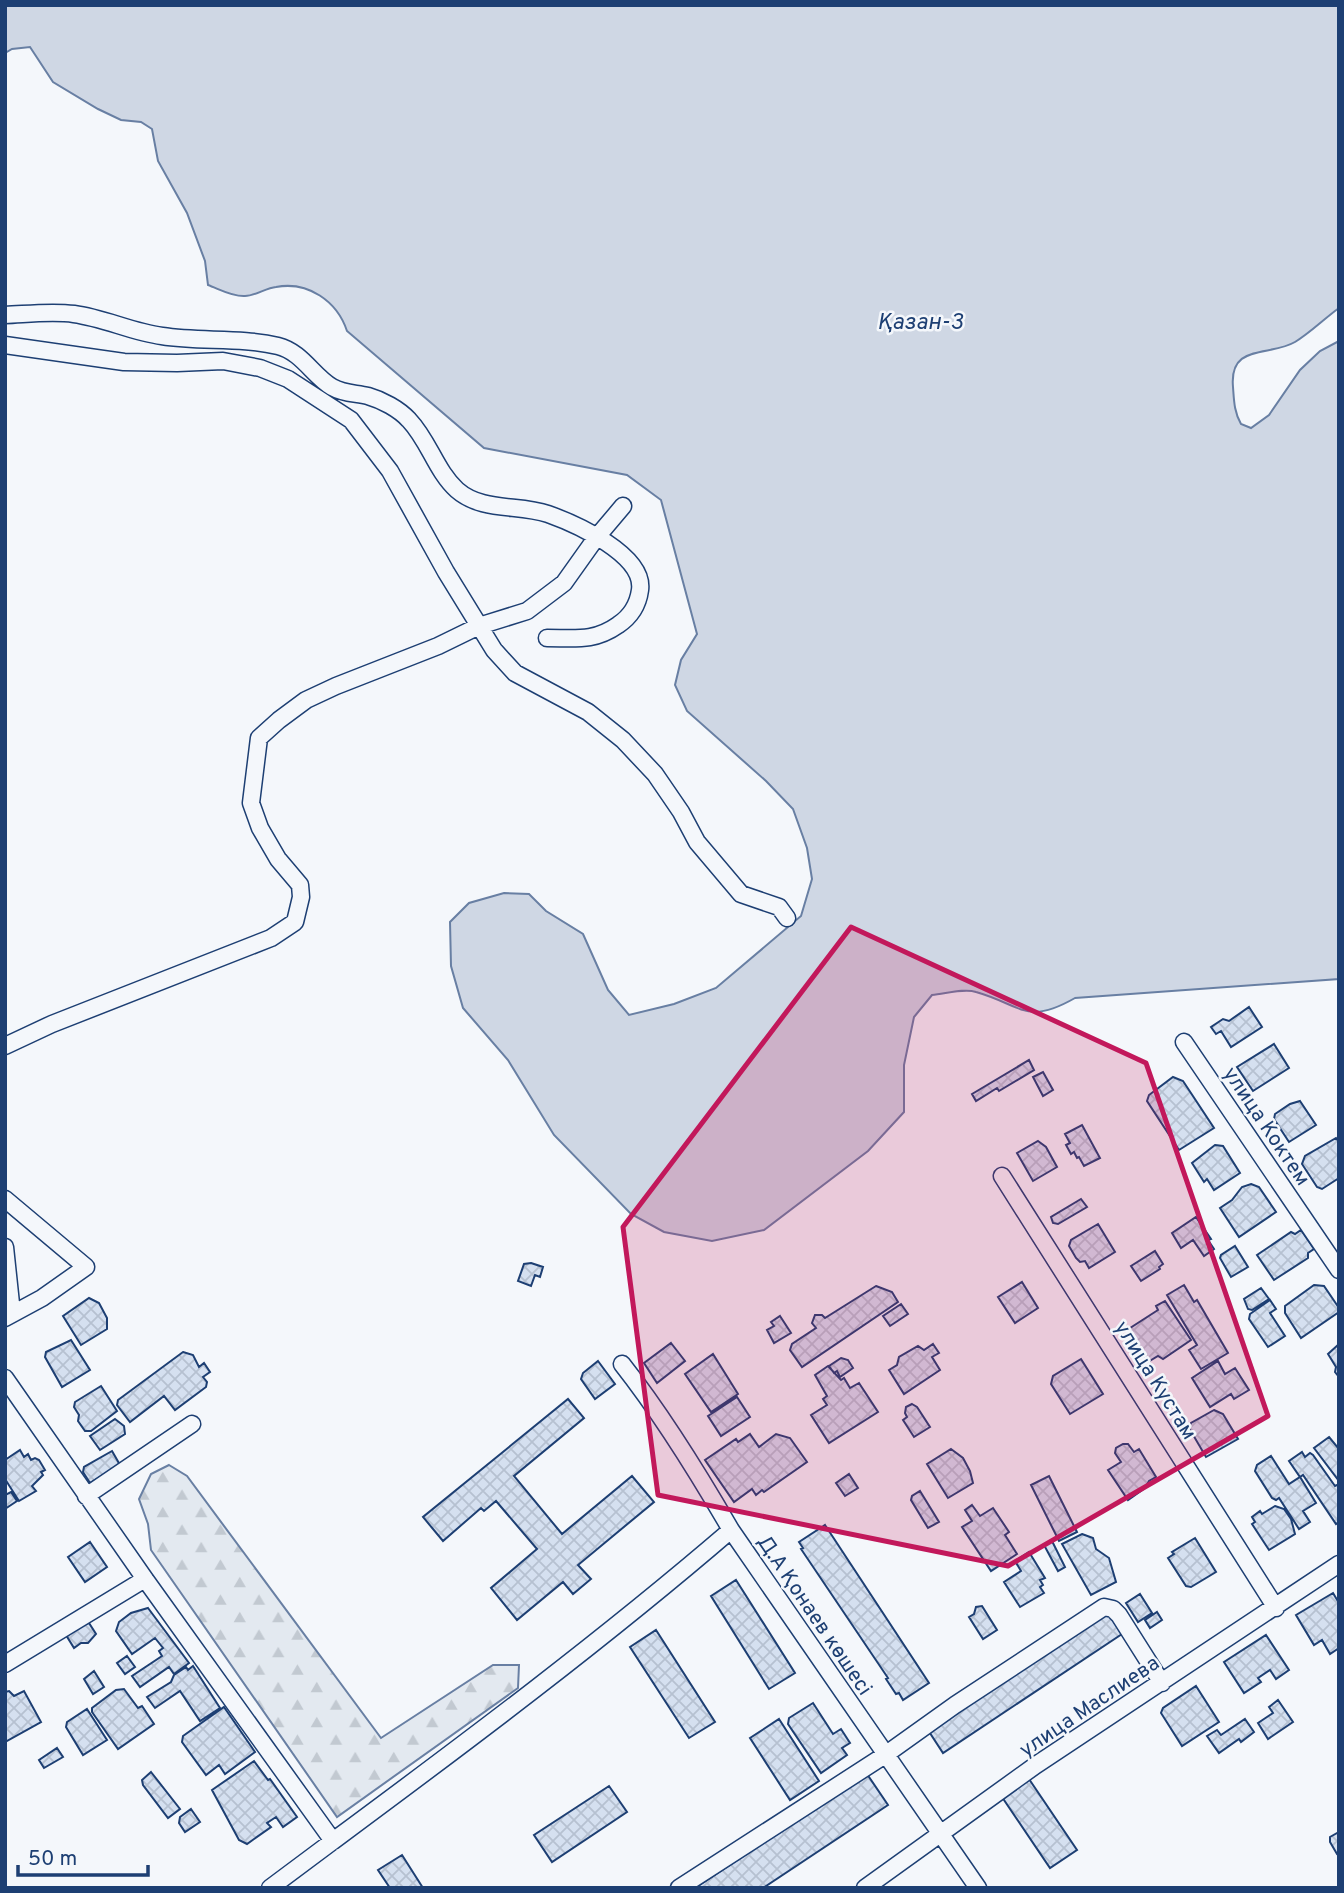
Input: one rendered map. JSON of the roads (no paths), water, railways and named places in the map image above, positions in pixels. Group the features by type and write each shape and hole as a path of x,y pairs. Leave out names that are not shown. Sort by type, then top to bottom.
{"street":[{"path":"5,315 75,314 161,336 280,346 303,360 330,386 347,394 369,397 392,407 408,419 430,447 442,473 458,491 473,500 498,507 525,509 549,515 620,551 637,569 640,586 637,604 624,621 604,634 590,638 547,638"},
{"path":"5,345 124,362 223,361 260,368 288,379 351,421 372,445 405,495 422,531 494,650 515,673 588,712 623,740 655,774 681,811 697,842 741,894 779,907 787,918"},
{"path":"5,1046 52,1024 271,938 295,922 301,897 300,885 278,859 260,828 251,803 259,738 306,700 386,665 438,646 479,626 527,611 564,583 623,506"},
{"name":"улица Коктем","path":"1184,1042 1339,1270"},
{"name":"улица Кустам","path":"1002,1176 1276,1608"},
{"path":"5,1199 86,1267 42,1298 9,1316 5,1247"},
{"name":"Д.А Қонаев көшесі","path":"622,1364 650,1399 699,1474 731,1530 978,1888"},
{"path":"5,1378 333,1842"},
{"path":"86,1496 192,1424"},
{"path":"270,1888 505,1713 635,1612 731,1530"},
{"name":"улица Маслиева","path":"865,1888 1036,1765 1339,1564"},
{"path":"5,1664 145,1579"},
{"path":"680,1888 885,1755 955,1705 1104,1607 1113,1609 1119,1615 1162,1683"}],"water":[{"name":"Қазан-3","path":"5,5 1339,5 1339,308 1295,342 1244,357 1233,373 1233,387 1241,424 1251,428 1269,415 1300,370 1320,351 1339,341 1339,979 1075,998 1045,1011 1034,1012 971,991 932,995 914,1017 904,1065 904,1112 868,1151 764,1230 712,1241 664,1232 631,1214 554,1135 508,1060 463,1008 451,966 450,922 469,903 504,893 529,894 546,911 583,934 608,990 629,1015 674,1004 716,988 801,916 812,879 807,848 793,809 766,781 687,711 675,685 681,660 697,634 661,500 627,475 484,448 347,331 329,302 310,290 288,286 240,296 208,285 205,261 187,213 158,161 152,129 141,122 121,120 53,82 30,47 12,49 5,53"}]}
